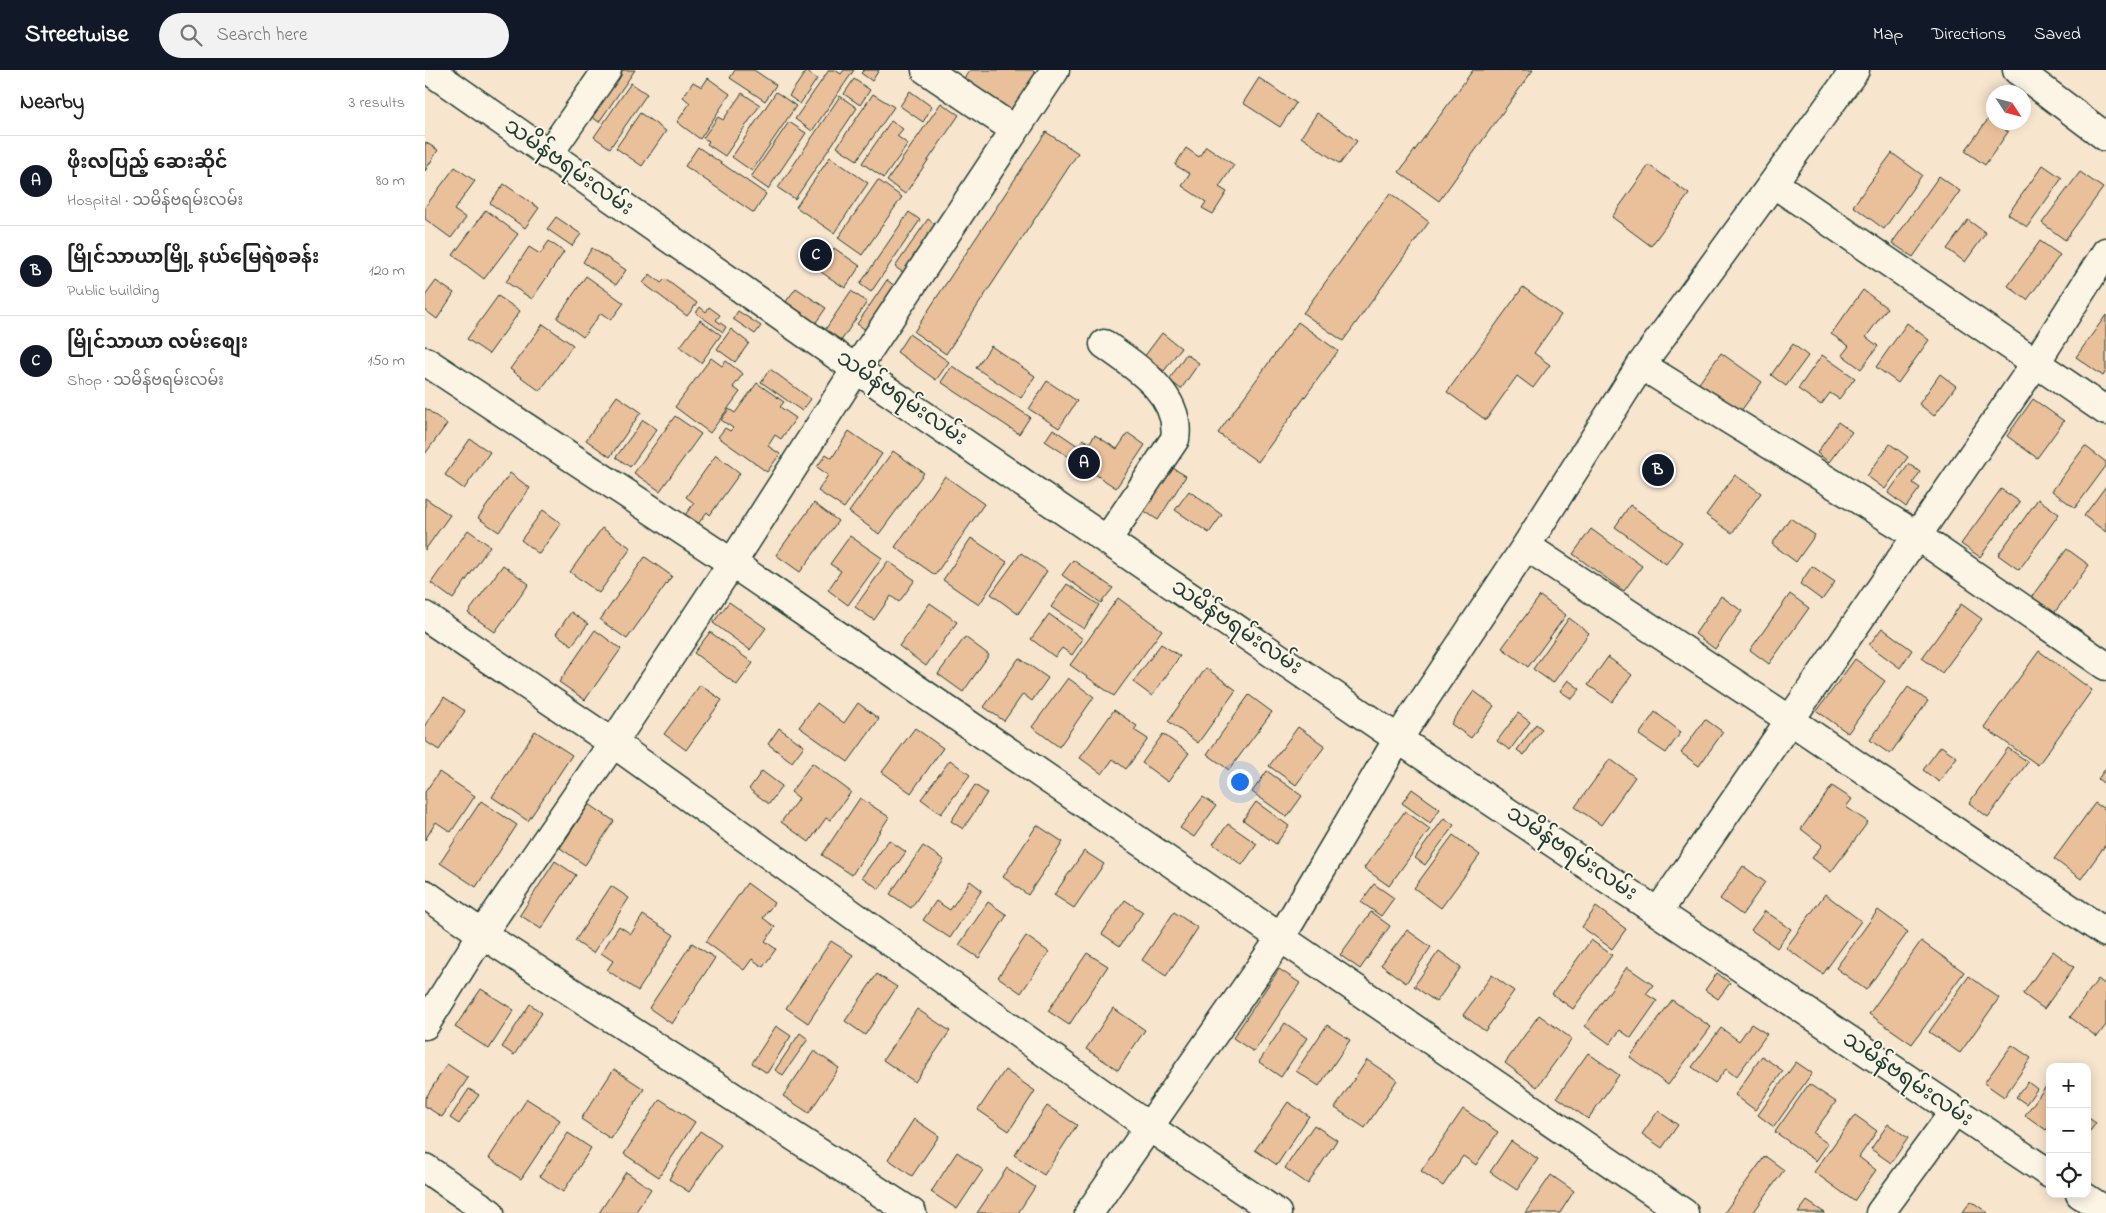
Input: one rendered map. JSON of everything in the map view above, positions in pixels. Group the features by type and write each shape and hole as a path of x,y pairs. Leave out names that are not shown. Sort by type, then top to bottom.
{"street":[{"name":"သမိန်ဗရမ်းလမ်း","path":"429,70 856,369 1398,739 1954,1112 2046,1171"},
{"path":"548,155 607,70"},
{"path":"926,70 1015,130"},
{"path":"425,1025 482,934 613,743 732,563 856,369 1055,70"},
{"path":"1089,1213 1281,939 1398,739 1526,546 1641,365 1855,70"},
{"path":"2017,70 2106,137"},
{"path":"1773,182 2035,364 2106,411"},
{"path":"1658,912 2035,364 2106,252"},
{"path":"1104,344 1139,369 1157,386 1168,403 1177,427 1175,439 1107,540"},
{"path":"425,361 732,563 1684,1213"},
{"path":"1641,365 1916,535 2106,666"},
{"path":"1526,546 1790,720 2106,933"},
{"path":"425,616 613,743 1149,1127 1277,1213"},
{"path":"425,894 482,934 912,1213"},
{"path":"1880,1213 1954,1112"},
{"path":"425,1168 490,1213"},
{"path":"2087,1198 2106,1211"}],"building":[{"path":"619,70 635,70 599,122 589,115"},
{"path":"735,70 754,70 776,85 765,101 730,78"},
{"path":"829,70 835,70 841,74 844,70 854,70 812,131 795,119"},
{"path":"864,70 879,70 872,81 861,73"},
{"path":"970,70 1032,70 1036,73 1009,113 962,81"},
{"path":"1473,70 1533,70 1439,201 1399,172"},
{"path":"806,71 817,79 800,104 789,96"},
{"path":"708,78 730,94 700,139 677,122 690,103 683,97 693,82 702,87"},
{"path":"1259,78 1296,103 1280,127 1243,103"},
{"path":"854,79 870,90 860,105 844,94"},
{"path":"631,83 647,94 610,148 594,137"},
{"path":"910,91 932,107 923,122 900,106"},
{"path":"776,92 796,106 752,171 732,157"},
{"path":"742,93 760,105 725,156 707,144 709,141 703,138 718,117 723,120"},
{"path":"873,94 894,107 857,160 837,147"},
{"path":"840,96 857,108 795,199 778,188"},
{"path":"941,103 959,115 905,194 887,181"},
{"path":"640,113 666,131 642,166 616,148"},
{"path":"1317,113 1357,141 1340,164 1301,137"},
{"path":"891,121 903,129 897,136 908,144 884,178 862,163"},
{"path":"789,122 806,133 768,189 751,177"},
{"path":"1986,122 1986,130 2005,130 2008,132 1985,165 1965,151"},
{"path":"1046,132 1078,153 946,354 914,332"},
{"path":"425,142 438,150 425,171"},
{"path":"1206,146 1234,165 1219,187 1227,192 1213,214 1202,208 1206,202 1182,186 1190,174 1175,165 1186,148 1199,157"},
{"path":"698,147 766,194 754,213 685,166"},
{"path":"1892,153 1922,175 1884,229 1853,206"},
{"path":"830,157 868,183 834,233 796,207"},
{"path":"1649,165 1689,194 1651,246 1612,217"},
{"path":"2043,165 2062,178 2027,227 2008,214"},
{"path":"455,167 475,181 454,210 466,218 451,238 425,219 425,207"},
{"path":"2080,172 2103,188 2065,240 2042,223"},
{"path":"1939,176 1960,191 1913,257 1892,243"},
{"path":"878,180 902,197 862,255 838,238"},
{"path":"504,184 539,208 525,228 490,203"},
{"path":"1390,193 1429,222 1343,341 1303,313"},
{"path":"486,210 518,234 484,279 453,255"},
{"path":"909,212 920,220 871,292 860,284"},
{"path":"556,217 581,234 572,246 547,229"},
{"path":"928,219 937,226 904,273 895,267"},
{"path":"1968,220 1986,233 1965,262 1947,249"},
{"path":"549,241 564,252 532,299 506,282 529,247 540,254"},
{"path":"2040,241 2060,255 2027,300 2008,286"},
{"path":"592,248 626,270 616,285 583,262"},
{"path":"834,248 860,266 845,288 818,270"},
{"path":"650,274 661,283 665,279 697,303 687,316 643,283"},
{"path":"586,276 624,303 611,320 601,313 583,337 557,318"},
{"path":"887,280 896,287 866,330 857,324"},
{"path":"436,281 454,293 437,319 425,310 425,296"},
{"path":"1523,287 1561,315 1534,353 1550,365 1533,388 1517,376 1486,420 1447,392"},
{"path":"796,288 826,308 812,328 782,307"},
{"path":"1863,290 1887,308 1866,337 1878,346 1861,369 1842,355 1849,346 1831,334"},
{"path":"851,291 867,302 841,341 825,330"},
{"path":"498,296 520,311 489,354 467,339"},
{"path":"700,307 706,312 709,307 720,315 716,320 726,327 723,332 696,313"},
{"path":"738,311 761,326 755,334 733,319"},
{"path":"2106,315 2106,371 2103,376 2076,357"},
{"path":"700,320 721,335 701,363 680,347"},
{"path":"1298,322 1338,351 1258,462 1218,433"},
{"path":"1907,323 1929,340 1898,383 1876,367"},
{"path":"543,324 573,345 540,391 510,369"},
{"path":"731,329 749,343 735,362 717,349"},
{"path":"1162,333 1181,348 1164,371 1144,357"},
{"path":"909,334 949,362 936,380 897,352"},
{"path":"1793,344 1808,356 1786,386 1771,375"},
{"path":"991,346 1035,376 1021,398 976,368"},
{"path":"1721,353 1762,382 1738,415 1697,386"},
{"path":"1186,354 1199,363 1181,389 1169,380"},
{"path":"1822,355 1855,378 1839,399 1830,393 1821,405 1798,389"},
{"path":"711,358 722,366 726,361 743,374 733,387 740,392 710,433 675,407"},
{"path":"952,366 1030,417 1019,434 941,382"},
{"path":"770,369 811,399 802,411 761,382"},
{"path":"1940,374 1956,386 1934,416 1919,404"},
{"path":"1047,381 1077,401 1059,428 1029,409"},
{"path":"757,383 784,402 780,407 796,418 781,439 775,435 768,446 780,454 767,472 718,437 725,428 730,431 733,428 721,420 729,409 735,413"},
{"path":"617,396 641,412 610,457 586,440"},
{"path":"2033,399 2064,421 2037,458 2007,436"},
{"path":"425,408 447,424 425,454"},
{"path":"675,416 701,434 660,491 634,473"},
{"path":"643,420 657,429 630,467 616,457"},
{"path":"1838,422 1852,432 1829,462 1817,453"},
{"path":"1053,429 1078,446 1083,439 1089,443 1095,435 1117,449 1128,433 1145,445 1116,488 1045,441"},
{"path":"849,431 882,454 844,508 818,491 828,475 817,467 826,454 832,458"},
{"path":"470,439 490,452 464,489 445,475"},
{"path":"1890,444 1908,457 1885,489 1867,476"},
{"path":"2085,446 2106,462 2106,466 2075,508 2052,491"},
{"path":"893,451 924,473 879,534 849,512"},
{"path":"716,455 740,473 710,515 707,512 698,524 685,515 694,503 686,497"},
{"path":"1163,462 1186,476 1158,520 1135,505"},
{"path":"1909,464 1920,472 1913,483 1920,488 1906,507 1888,493"},
{"path":"510,473 530,488 499,532 478,518"},
{"path":"1735,475 1761,493 1732,533 1706,515"},
{"path":"945,476 984,504 935,575 895,547"},
{"path":"2106,486 2106,532 2084,516"},
{"path":"2001,489 2020,502 1980,557 1961,544"},
{"path":"1189,491 1222,515 1209,533 1175,510"},
{"path":"425,498 450,515 425,550"},
{"path":"2038,499 2059,514 2019,570 1998,555"},
{"path":"814,503 838,521 800,572 776,555"},
{"path":"1630,505 1682,542 1666,564 1615,527"},
{"path":"543,510 561,523 539,554 521,540"},
{"path":"1790,518 1815,535 1796,562 1772,544"},
{"path":"602,528 631,548 599,593 570,572"},
{"path":"1591,529 1642,566 1624,591 1573,554"},
{"path":"468,530 490,546 453,599 431,583"},
{"path":"850,536 882,558 848,605 828,590 841,571 830,564"},
{"path":"971,538 1007,562 979,605 943,580"},
{"path":"2067,549 2089,565 2052,616 2029,600"},
{"path":"1021,553 1047,571 1018,614 991,594"},
{"path":"645,557 672,576 627,639 600,620"},
{"path":"1073,560 1113,588 1101,603 1062,575"},
{"path":"888,561 915,580 899,602 891,596 874,620 855,607"},
{"path":"503,565 529,584 495,632 468,613"},
{"path":"1812,566 1835,582 1822,600 1800,584"},
{"path":"1067,584 1099,605 1084,629 1051,607"},
{"path":"1790,594 1809,608 1769,664 1750,650"},
{"path":"1540,596 1566,615 1528,667 1502,648"},
{"path":"1721,596 1742,611 1715,649 1695,634"},
{"path":"1118,598 1162,630 1114,696 1070,665"},
{"path":"729,602 766,628 750,650 713,623"},
{"path":"930,603 957,622 926,666 899,646"},
{"path":"1961,604 1982,619 1942,673 1922,658"},
{"path":"571,612 588,624 572,645 556,634"},
{"path":"1049,614 1083,639 1072,655 1062,648 1055,657 1031,639"},
{"path":"1569,618 1589,633 1553,683 1533,669"},
{"path":"1882,628 1912,650 1900,668 1869,645"},
{"path":"595,630 621,649 585,700 559,682"},
{"path":"710,632 753,663 737,685 694,653"},
{"path":"965,637 989,655 963,692 938,674"},
{"path":"1161,644 1180,656 1152,696 1133,682"},
{"path":"2039,651 2092,690 2038,765 1984,727"},
{"path":"1608,657 1632,675 1612,702 1588,685"},
{"path":"1019,658 1048,678 1032,701 1023,694 1004,721 984,707"},
{"path":"1855,659 1885,681 1848,733 1817,711"},
{"path":"1206,668 1236,690 1198,743 1168,721"},
{"path":"1068,678 1094,697 1059,747 1032,727"},
{"path":"1568,680 1580,689 1572,699 1560,691"},
{"path":"700,685 722,700 686,750 664,734"},
{"path":"1908,687 1928,701 1890,754 1870,740"},
{"path":"1474,691 1494,706 1471,738 1451,724"},
{"path":"1249,695 1272,712 1229,770 1207,754"},
{"path":"444,697 465,711 439,750 425,741 425,725"},
{"path":"817,703 844,723 858,703 879,719 848,762 799,727"},
{"path":"1114,710 1137,726 1134,730 1148,739 1126,769 1113,759 1102,774 1080,758"},
{"path":"1655,712 1681,732 1666,753 1639,735"},
{"path":"1518,713 1530,722 1510,750 1497,741"},
{"path":"1705,719 1723,732 1699,766 1681,753"},
{"path":"1536,724 1542,729 1524,755 1517,750"},
{"path":"1298,727 1325,746 1296,785 1269,766"},
{"path":"779,728 804,746 792,762 768,744"},
{"path":"915,728 943,748 911,793 882,772"},
{"path":"535,731 572,755 528,821 492,797"},
{"path":"1163,734 1189,753 1168,782 1142,763"},
{"path":"1941,746 1957,757 1939,782 1923,770"},
{"path":"2008,748 2028,762 1988,817 1969,803"},
{"path":"1610,759 1635,777 1601,825 1575,807"},
{"path":"950,760 970,775 941,814 921,799"},
{"path":"812,763 851,792 830,820 826,818 809,842 781,822 799,798 791,792"},
{"path":"2106,768 2106,785 2098,779"},
{"path":"762,771 782,786 769,804 749,789"},
{"path":"1267,771 1302,796 1287,817 1252,792"},
{"path":"439,772 475,796 451,832 436,822 425,840 425,792"},
{"path":"975,785 987,793 963,829 951,821"},
{"path":"1832,786 1852,799 1846,807 1868,822 1831,872 1812,858 1822,845 1801,829"},
{"path":"1412,789 1440,809 1430,823 1402,803"},
{"path":"1203,797 1216,806 1194,837 1180,828"},
{"path":"860,798 889,817 852,875 822,855"},
{"path":"481,801 517,825 476,887 440,863"},
{"path":"1256,802 1289,826 1276,844 1243,820"},
{"path":"2095,803 2106,810 2106,844 2081,879 2054,859"},
{"path":"589,804 614,821 585,865 560,848"},
{"path":"1405,811 1430,829 1389,886 1364,868"},
{"path":"1444,818 1454,825 1425,865 1415,858"},
{"path":"1228,824 1257,844 1242,865 1213,844"},
{"path":"1037,825 1063,842 1028,895 1003,877"},
{"path":"1453,835 1480,855 1441,908 1414,888"},
{"path":"889,840 906,852 879,889 862,877"},
{"path":"923,846 944,860 911,908 890,894"},
{"path":"1084,851 1104,864 1074,908 1054,895"},
{"path":"555,861 576,875 541,929 520,915"},
{"path":"1743,866 1765,882 1742,915 1720,899"},
{"path":"970,881 982,890 950,938 923,920 936,901 950,910"},
{"path":"747,883 774,903 763,918 775,927 765,941 776,949 763,967 752,959 744,970 706,942"},
{"path":"1374,884 1394,898 1381,916 1361,902"},
{"path":"611,886 629,898 593,953 575,941"},
{"path":"1825,894 1861,921 1823,974 1786,948"},
{"path":"1125,900 1143,912 1120,946 1102,934"},
{"path":"988,902 1007,915 979,958 959,945"},
{"path":"1596,907 1626,929 1612,949 1582,927"},
{"path":"1878,910 1908,932 1866,990 1836,968"},
{"path":"1765,911 1791,929 1777,948 1751,930"},
{"path":"1174,912 1198,928 1166,976 1142,960"},
{"path":"1371,912 1390,926 1360,969 1340,955"},
{"path":"643,915 674,935 638,991 607,970 613,961 601,953 619,926 631,934"},
{"path":"1407,930 1431,947 1406,983 1381,965"},
{"path":"1026,936 1049,952 1021,993 998,977"},
{"path":"1591,940 1612,955 1573,1009 1552,994"},
{"path":"831,941 853,955 808,1023 786,1008"},
{"path":"1921,941 1964,972 1912,1044 1869,1014"},
{"path":"692,943 715,958 672,1024 649,1008"},
{"path":"1439,951 1461,967 1436,1002 1414,986"},
{"path":"2053,951 2074,967 2044,1009 2023,994"},
{"path":"1087,953 1108,966 1069,1025 1048,1011"},
{"path":"1627,967 1653,985 1646,994 1657,1001 1631,1038 1620,1030 1610,1044 1585,1026"},
{"path":"1279,969 1300,983 1254,1052 1233,1038"},
{"path":"1717,973 1730,983 1718,999 1705,990"},
{"path":"877,974 897,987 865,1035 845,1021"},
{"path":"1492,975 1514,991 1485,1031 1463,1015"},
{"path":"1969,976 1999,998 1960,1053 1929,1032"},
{"path":"2098,979 2106,985 2106,1025 2097,1037 2070,1017"},
{"path":"481,989 514,1010 489,1049 455,1027"},
{"path":"1672,1000 1711,1027 1668,1085 1630,1057"},
{"path":"530,1004 542,1013 514,1055 502,1047"},
{"path":"1113,1008 1145,1030 1118,1070 1086,1049"},
{"path":"917,1009 950,1031 915,1082 883,1060"},
{"path":"1539,1015 1572,1039 1537,1087 1505,1063"},
{"path":"1285,1023 1307,1038 1281,1077 1259,1062"},
{"path":"1751,1024 1767,1034 1736,1077 1726,1069 1715,1083 1692,1067 1721,1028 1739,1041"},
{"path":"1327,1025 1350,1040 1319,1086 1296,1071"},
{"path":"776,1026 791,1036 767,1073 752,1063"},
{"path":"800,1033 808,1039 783,1075 775,1070"},
{"path":"2012,1045 2031,1058 2004,1097 1984,1083"},
{"path":"814,1051 839,1068 809,1113 783,1096"},
{"path":"1588,1053 1619,1075 1588,1119 1557,1097"},
{"path":"1762,1056 1783,1071 1755,1110 1735,1095"},
{"path":"1367,1060 1397,1080 1365,1128 1335,1108"},
{"path":"1796,1062 1812,1073 1774,1127 1758,1115"},
{"path":"447,1064 468,1078 442,1117 425,1106 425,1099"},
{"path":"614,1069 644,1089 611,1139 581,1119"},
{"path":"1005,1070 1035,1091 1009,1131 978,1110"},
{"path":"2028,1082 2037,1089 2026,1104 2016,1097"},
{"path":"1809,1084 1836,1102 1813,1133 1828,1144 1816,1161 1775,1132"},
{"path":"2046,1086 2046,1130 2025,1115"},
{"path":"469,1089 479,1095 459,1124 450,1118"},
{"path":"527,1099 560,1120 521,1179 489,1158"},
{"path":"660,1099 695,1122 659,1177 624,1154"},
{"path":"1288,1102 1309,1116 1277,1165 1255,1150"},
{"path":"1047,1106 1077,1125 1044,1175 1014,1155"},
{"path":"1463,1109 1498,1132 1476,1165 1463,1156 1443,1186 1421,1171"},
{"path":"1658,1111 1678,1125 1662,1148 1642,1134"},
{"path":"1855,1115 1877,1131 1859,1157 1876,1170 1854,1201 1814,1172"},
{"path":"914,1119 939,1136 912,1176 888,1159"},
{"path":"2091,1120 2096,1123 2091,1130"},
{"path":"1888,1124 1908,1138 1891,1163 1871,1149"},
{"path":"1314,1125 1337,1140 1308,1184 1285,1168"},
{"path":"700,1131 721,1145 689,1192 669,1179"},
{"path":"568,1133 591,1148 563,1192 540,1176"},
{"path":"1511,1141 1538,1159 1517,1190 1490,1172"},
{"path":"957,1152 983,1170 957,1209 931,1192"},
{"path":"1765,1156 1784,1170 1753,1213 1724,1213"},
{"path":"1007,1168 1035,1187 1018,1213 977,1213"},
{"path":"626,1172 651,1189 635,1213 599,1213"},
{"path":"1551,1175 1574,1191 1560,1213 1525,1213"},
{"path":"1807,1201 1825,1213 1798,1213"},
{"path":"1971,1201 1988,1213 1962,1213"}],"place":[{"name":"မြိုင်သာယာ လမ်းစျေး","path":"816,255"},
{"name":"ဖိုးလပြည့် ဆေးဆိုင်","path":"1084,463"},
{"name":"မြိုင်သာယာမြို့ နယ်မြေရဲစခန်း","path":"1658,470"}]}
